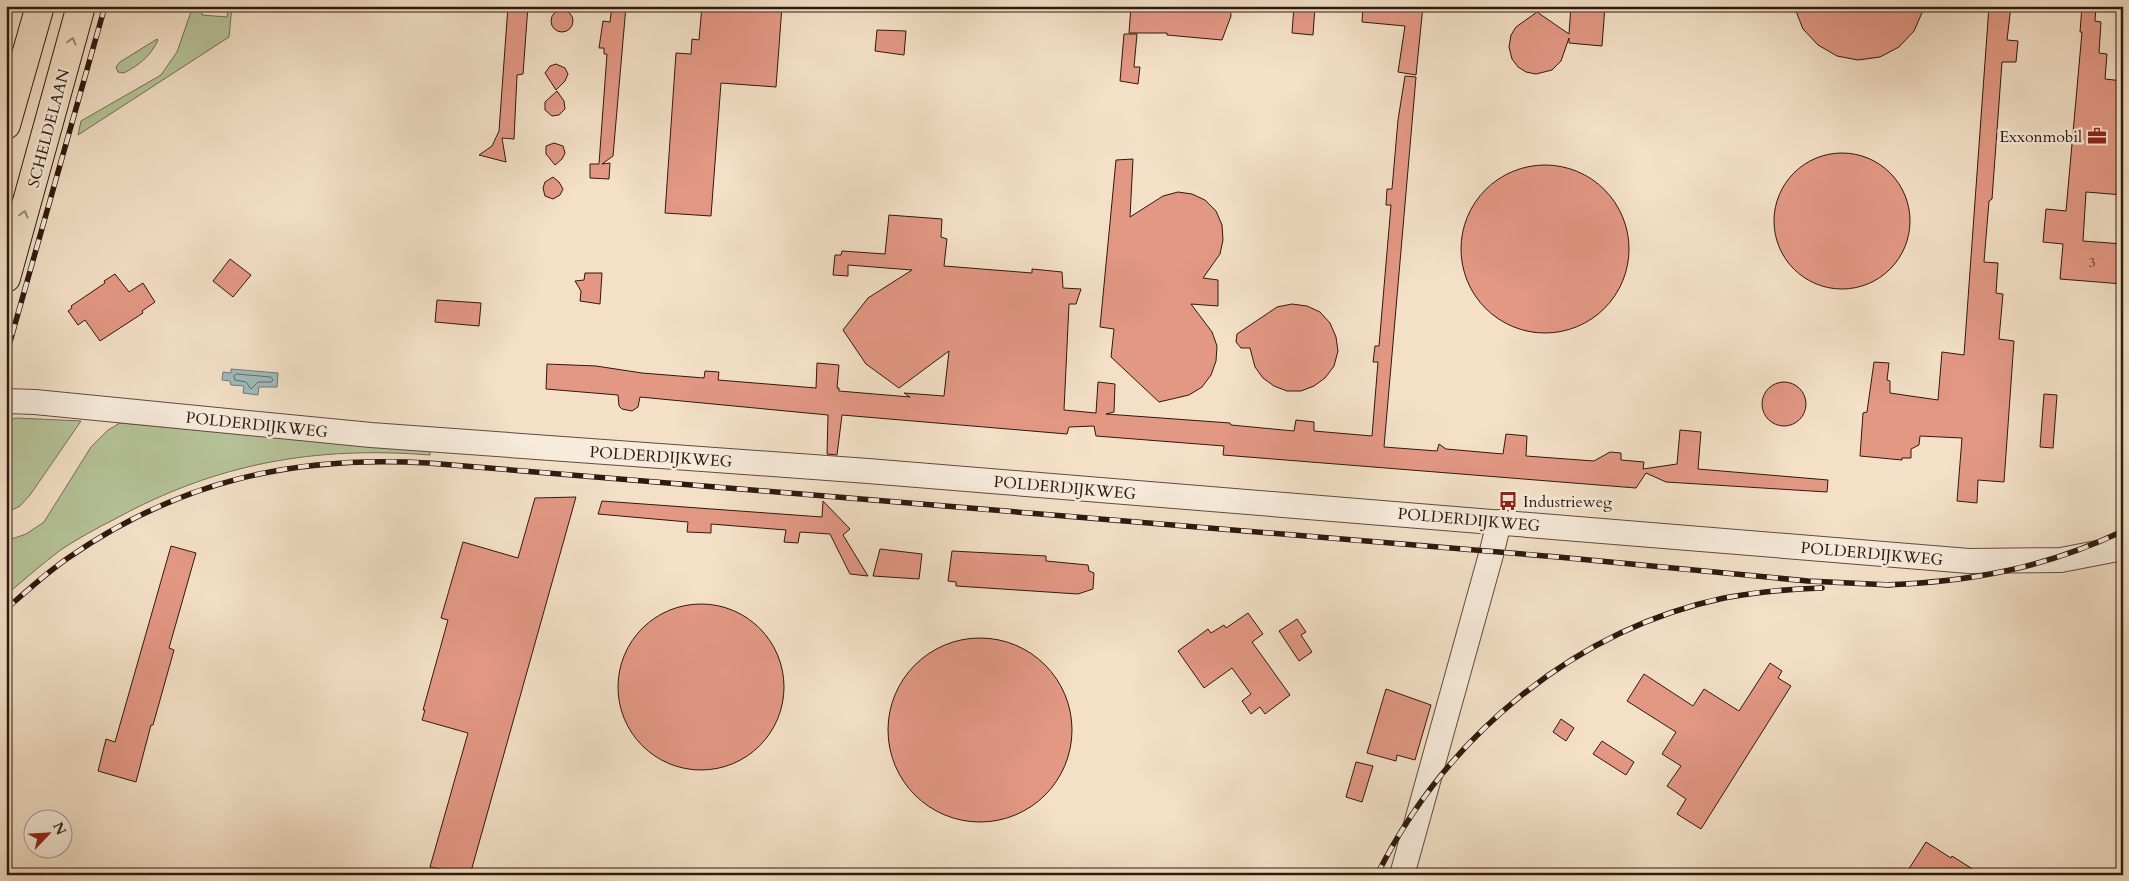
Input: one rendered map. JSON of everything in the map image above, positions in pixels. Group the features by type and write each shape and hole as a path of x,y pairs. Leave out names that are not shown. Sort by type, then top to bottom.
{"main road":[{"path":"6,125 40,6"},
{"name":"SCHELDELAAN","path":"6,278 81,6"},
{"path":"16,85 56,97"}],"street":[{"name":"POLDERDIJKWEG","path":"6,401 35,402 371,435 791,464 1969,561 2061,560 2123,548"},
{"path":"1402,875 1499,522"}],"green space":[{"path":"193,6 202,6 202,15 227,17 229,6 232,6 229,37 78,135 81,121 161,75 177,52"},
{"path":"157,39 155,46 144,60 124,73 118,72 116,67 120,62"},
{"path":"16,418 81,421 30,495 20,506 6,513 6,421"},
{"path":"120,423 430,451 430,455 347,453 307,457 229,472 191,484 153,500 75,541 55,554 6,595 6,541 26,534 44,522 91,447 108,430"}],"water":[{"path":"231,369 278,373 277,387 259,387 258,395 243,393 244,386 231,385 230,381 222,380 223,372 231,373"}],"building":[{"path":"508,6 528,6 523,74 517,75 514,139 502,138 506,162 479,155 492,146 499,131"},
{"path":"621,6 626,6 613,156 602,164 610,163 609,179 590,178 590,164 599,164 607,54 604,54 604,48 599,48 603,21 610,22 611,13"},
{"path":"702,6 782,6 776,87 721,83 711,216 665,213 676,53 691,54 692,39 699,40"},
{"path":"1131,6 1230,6 1231,16 1222,40 1167,35 1167,33 1129,33"},
{"path":"1294,6 1315,6 1313,35 1292,33"},
{"path":"1363,6 1423,6 1416,75 1398,72 1405,26 1362,22"},
{"path":"1571,6 1605,6 1602,46 1569,43 1569,38 1561,61 1552,70 1536,74 1526,72 1518,67 1512,59 1509,47 1511,35 1516,27 1537,12 1569,34"},
{"path":"1794,6 1925,6 1914,31 1899,47 1880,57 1858,60 1837,56 1818,45 1803,29"},
{"path":"1989,6 2011,6 2007,40 2018,41 2016,62 2002,62 1992,199 1989,201 1984,262 1998,263 1996,293 2003,294 1999,339 2014,341 2004,482 1978,480 1977,503 1957,501 1962,438 1920,436 1919,445 1911,449 1911,458 1902,458 1902,460 1860,456 1863,413 1867,412 1874,362 1889,363 1887,380 1890,381 1890,393 1938,400 1942,352 1964,355"},
{"path":"2082,6 2096,6 2095,21 2101,22 2099,53 2107,54 2105,79 2123,81 2123,195 2086,192 2083,241 2123,244 2123,284 2060,279 2063,244 2043,242 2046,209 2066,211 2082,32 2080,32"},
{"path":"562,10 570,13 573,21 570,29 562,32 554,29 551,21 554,13"},
{"path":"877,30 906,31 904,55 875,51"},
{"path":"1124,34 1137,34 1134,67 1140,67 1138,84 1120,81"},
{"path":"556,64 565,68 568,74 565,81 556,90 545,73 550,66"},
{"path":"1405,76 1416,77 1384,447 1437,451 1439,444 1446,449 1503,454 1506,434 1527,436 1526,456 1594,461 1610,452 1621,453 1621,460 1644,462 1643,469 1677,464 1680,430 1701,432 1698,469 1828,480 1827,492 1666,482 1646,473 1636,488 1223,455 1224,446 1096,436 1094,426 1069,427 1067,434 842,415 837,455 827,454 828,415 640,397 638,407 632,411 622,409 619,406 618,395 546,389 547,364 596,366 642,373 704,378 705,371 719,372 718,380 816,388 817,363 839,365 837,388 839,388 839,391 910,397 904,393 944,396 949,351 899,388 866,364 843,330 868,298 912,270 848,265 848,276 833,275 835,255 841,255 842,251 885,254 889,215 942,219 941,237 947,239 944,266 1032,273 1032,269 1062,272 1063,288 1081,289 1076,304 1069,304 1064,410 1096,413 1098,382 1115,384 1114,412 1106,414 1230,423 1231,425 1294,431 1296,420 1314,422 1314,431 1372,436 1378,362 1373,362 1375,346 1379,346 1391,205 1386,205 1387,189 1392,189 1398,120"},
{"path":"557,91 564,101 565,109 559,115 552,116 545,110 545,102"},
{"path":"554,143 563,146 565,153 562,159 555,165 546,154 546,146"},
{"path":"1842,153 1868,158 1880,164 1890,173 1899,183 1905,195 1910,221 1905,247 1899,259 1890,269 1880,278 1868,284 1842,289 1816,284 1804,278 1794,269 1785,259 1779,247 1774,221 1779,195 1785,183 1794,173 1804,164 1816,158"},
{"path":"1133,159 1130,217 1163,196 1178,192 1192,194 1205,200 1216,211 1222,225 1223,240 1220,254 1203,278 1218,280 1218,306 1191,304 1212,332 1217,346 1216,361 1211,375 1202,387 1189,395 1159,402 1111,357 1114,329 1100,327 1116,160"},
{"path":"1545,165 1569,169 1584,175 1598,184 1610,196 1619,210 1625,225 1629,249 1625,273 1619,288 1610,302 1598,314 1584,323 1569,329 1545,333 1521,329 1506,323 1492,314 1480,302 1471,288 1465,273 1461,249 1465,225 1471,210 1480,196 1492,184 1506,175 1521,169"},
{"path":"553,177 563,189 560,195 553,199 545,196 543,188 545,182"},
{"path":"230,259 251,275 233,297 213,281"},
{"path":"585,273 602,273 600,304 580,301 581,291 575,281 584,280"},
{"path":"115,274 129,292 143,283 155,302 142,311 143,313 100,341 85,320 78,325 68,311 72,308 71,306"},
{"path":"437,300 481,303 479,326 435,322"},
{"path":"1292,304 1307,306 1320,312 1330,323 1336,337 1338,351 1334,366 1325,378 1314,386 1301,391 1287,391 1274,386 1263,378 1255,367 1250,348 1241,348 1236,342 1237,334 1277,307"},
{"path":"1780,382 1788,382 1800,388 1806,404 1800,420 1788,426 1780,426 1768,420 1762,408 1762,400 1768,388"},
{"path":"2044,394 2057,395 2053,448 2040,447"},
{"path":"576,497 470,875 430,867 468,733 422,720 425,710 423,710 448,620 441,618 463,542 518,558 535,498"},
{"path":"602,501 822,517 823,501 850,529 843,535 868,576 850,574 830,534 800,532 798,543 784,542 786,530 711,524 711,533 687,532 688,522 598,514"},
{"path":"171,546 196,553 169,648 174,650 136,782 98,771 106,739 115,742"},
{"path":"880,549 922,554 919,579 873,576"},
{"path":"952,551 1046,556 1046,561 1088,565 1089,571 1094,573 1093,589 1078,594 956,586 956,582 948,581"},
{"path":"709,604 725,607 740,613 760,628 778,655 783,671 783,703 778,719 760,746 740,761 725,767 693,770 677,767 662,761 637,740 627,726 621,711 618,679 621,663 627,648 648,623 662,613 677,607"},
{"path":"1248,613 1263,634 1252,642 1290,695 1265,714 1260,707 1251,714 1242,701 1251,694 1232,668 1204,688 1178,651 1208,629 1211,633 1224,625 1226,628"},
{"path":"1297,619 1306,632 1301,635 1312,652 1299,661 1279,631"},
{"path":"980,638 998,640 1015,645 1045,665 1065,695 1070,712 1072,730 1070,748 1065,765 1045,795 1015,815 998,820 980,822 962,820 945,815 915,795 895,765 890,748 888,730 890,712 895,695 915,665 945,645 962,640"},
{"path":"1770,663 1782,671 1778,678 1791,686 1701,829 1677,814 1686,799 1667,786 1681,766 1662,754 1676,732 1627,701 1644,674 1693,706 1704,689 1739,711"},
{"path":"1386,689 1431,705 1415,760 1397,755 1396,761 1367,753"},
{"path":"1561,719 1574,728 1566,741 1553,732"},
{"path":"1602,741 1634,762 1626,775 1593,754"},
{"path":"1356,762 1373,766 1362,802 1346,797"},
{"path":"1926,842 1951,858 1952,856 1982,875 1905,875"}],"railway":[{"path":"6,356 105,6"},
{"path":"6,609 44,576 110,531 152,510 195,492 239,479 284,469 331,464 379,462 428,463 1558,557 1808,581 1891,585"},
{"path":"1884,585 1947,580 2006,571 2065,555 2123,531"},
{"path":"1377,875 1405,825 1439,778 1477,736 1519,697 1566,664 1616,636 1669,613 1736,596 1773,591 1822,588"}],"place":[{"name":"Exxonmobil","path":"2097,136"},
{"name":"Industrieweg","path":"1508,501"}]}
